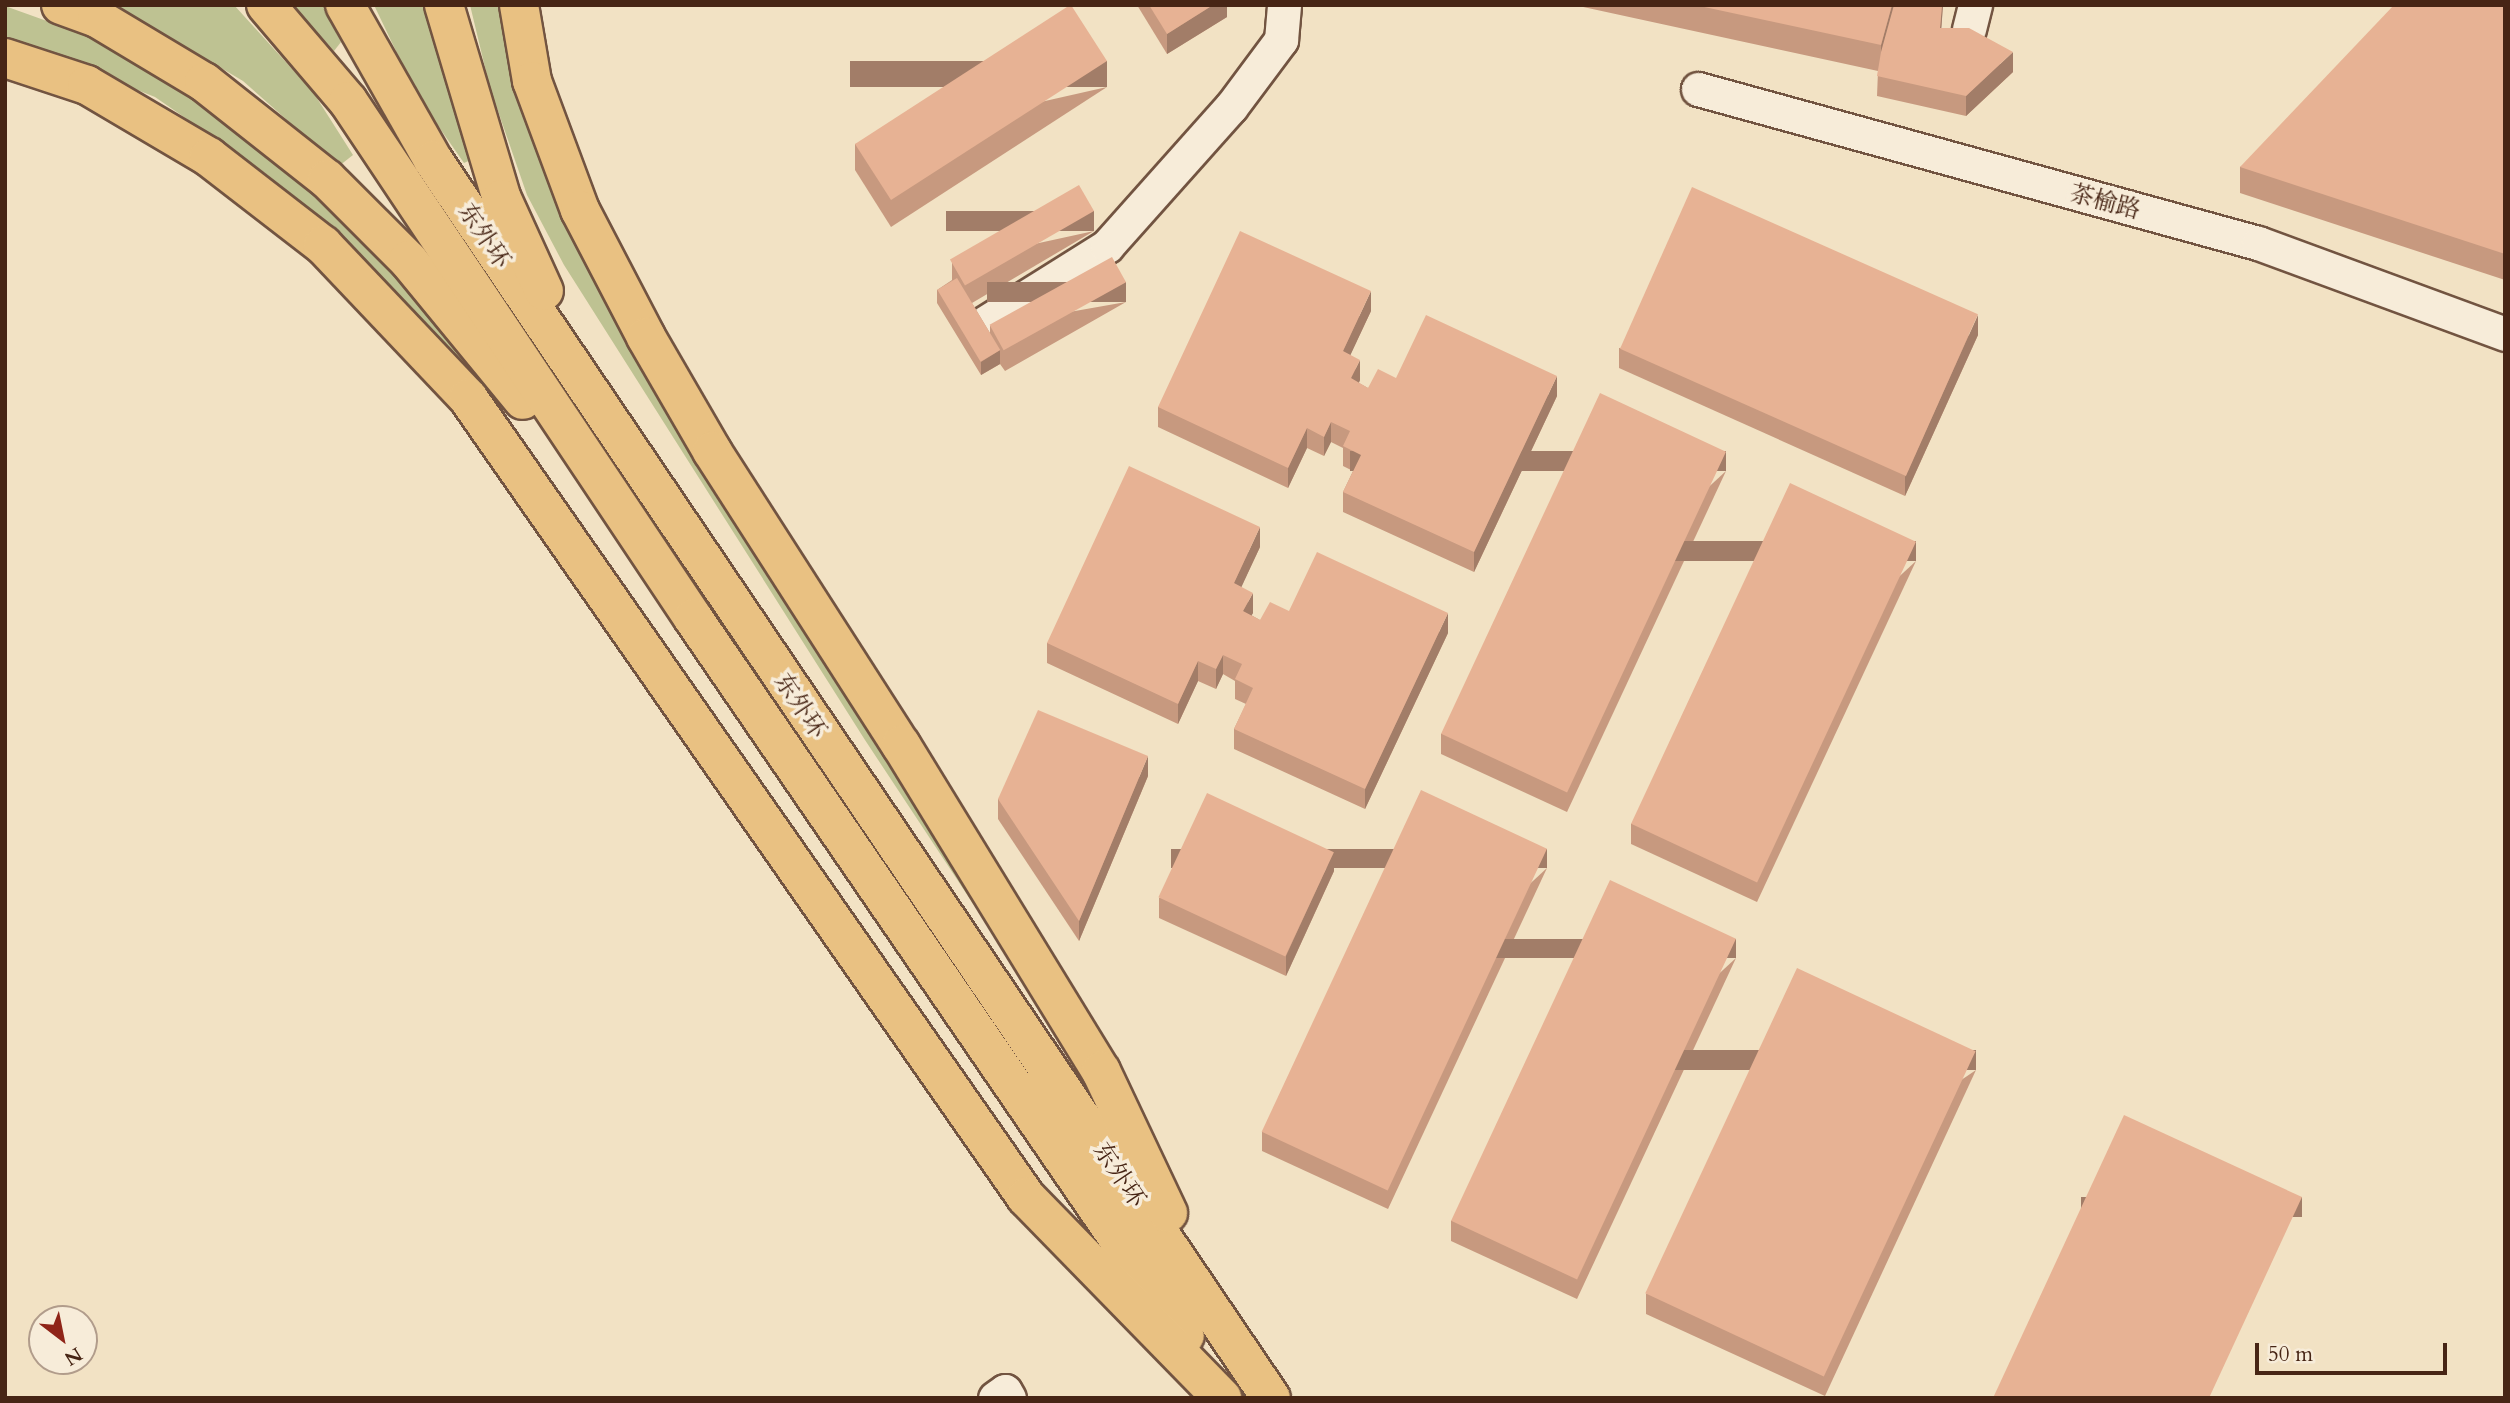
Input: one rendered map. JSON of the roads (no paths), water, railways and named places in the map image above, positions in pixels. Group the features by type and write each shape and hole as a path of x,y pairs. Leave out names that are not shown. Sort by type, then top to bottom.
{"main road":[{"path":"61,5 97,19 204,82 327,179 408,260 471,341 616,503"},
{"path":"266,5 348,101 616,503 1225,1398"},
{"name":"东外环","path":"345,5 406,119 1270,1396"},
{"path":"444,5 502,199 538,281 650,483"},
{"path":"519,5 532,81 580,210 646,337 712,451 901,745 1101,1071 1160,1198 1270,1396"},
{"path":"5,58 87,85 209,157 323,245 468,398 1026,1197 1225,1398"}],"street":[{"path":"986,322 1107,246 1231,107 1281,40 1284,5"},
{"name":"茶榆路","path":"1698,89 2258,243 2505,334"},
{"path":"995,1398 1005,1391 1009,1398"}]}
